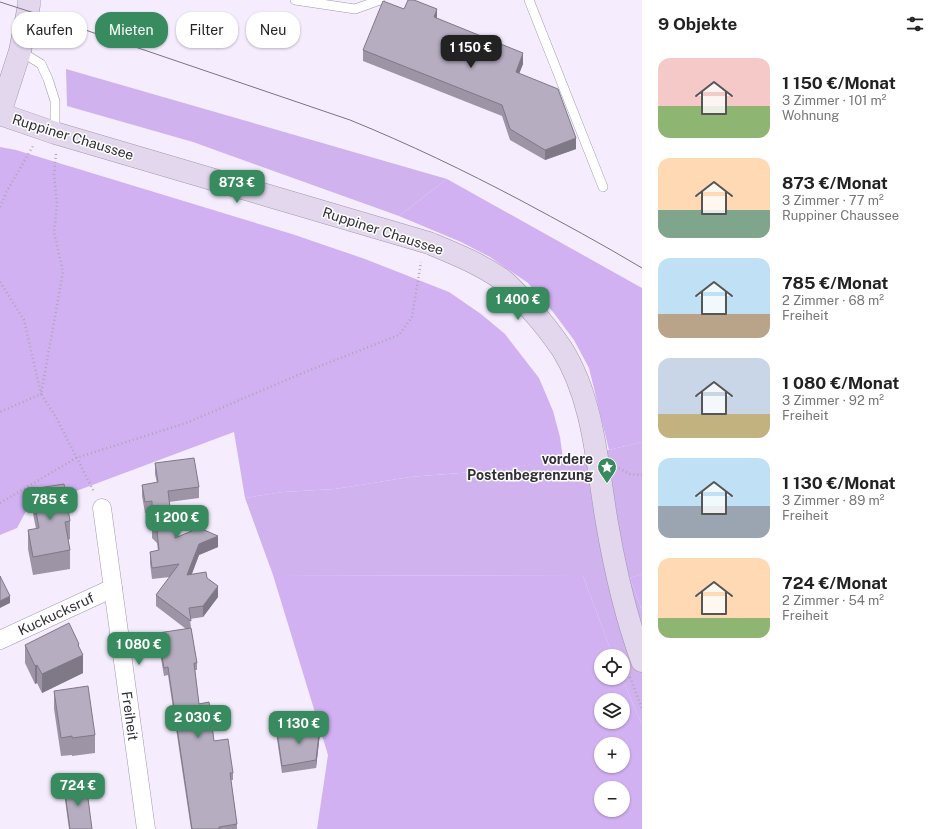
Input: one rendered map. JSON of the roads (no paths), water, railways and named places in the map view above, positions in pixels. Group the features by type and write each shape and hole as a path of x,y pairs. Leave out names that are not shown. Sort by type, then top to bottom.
{"main road":[{"path":"0,114 20,51 29,5 28,0"},
{"name":"Ruppiner Chaussee","path":"0,114 55,132 429,243 460,256 482,268 500,279 515,292 550,332 572,368 582,392 595,443 600,482 615,566 634,640 635,667"}],"street":[{"name":"Freiheit","path":"102,508 146,829"},
{"name":"Kuckucksruf","path":"0,640 113,588"}],"lane":[{"path":"295,0 355,9 380,0"},
{"path":"529,0 603,187"},
{"path":"20,51 41,64 48,79 55,101 55,132"}],"tram line":[{"path":"0,2 350,120 372,129 415,148 520,200 642,268"}],"place":[{"name":"vordere Postenbegrenzung","path":"607,484"}]}
